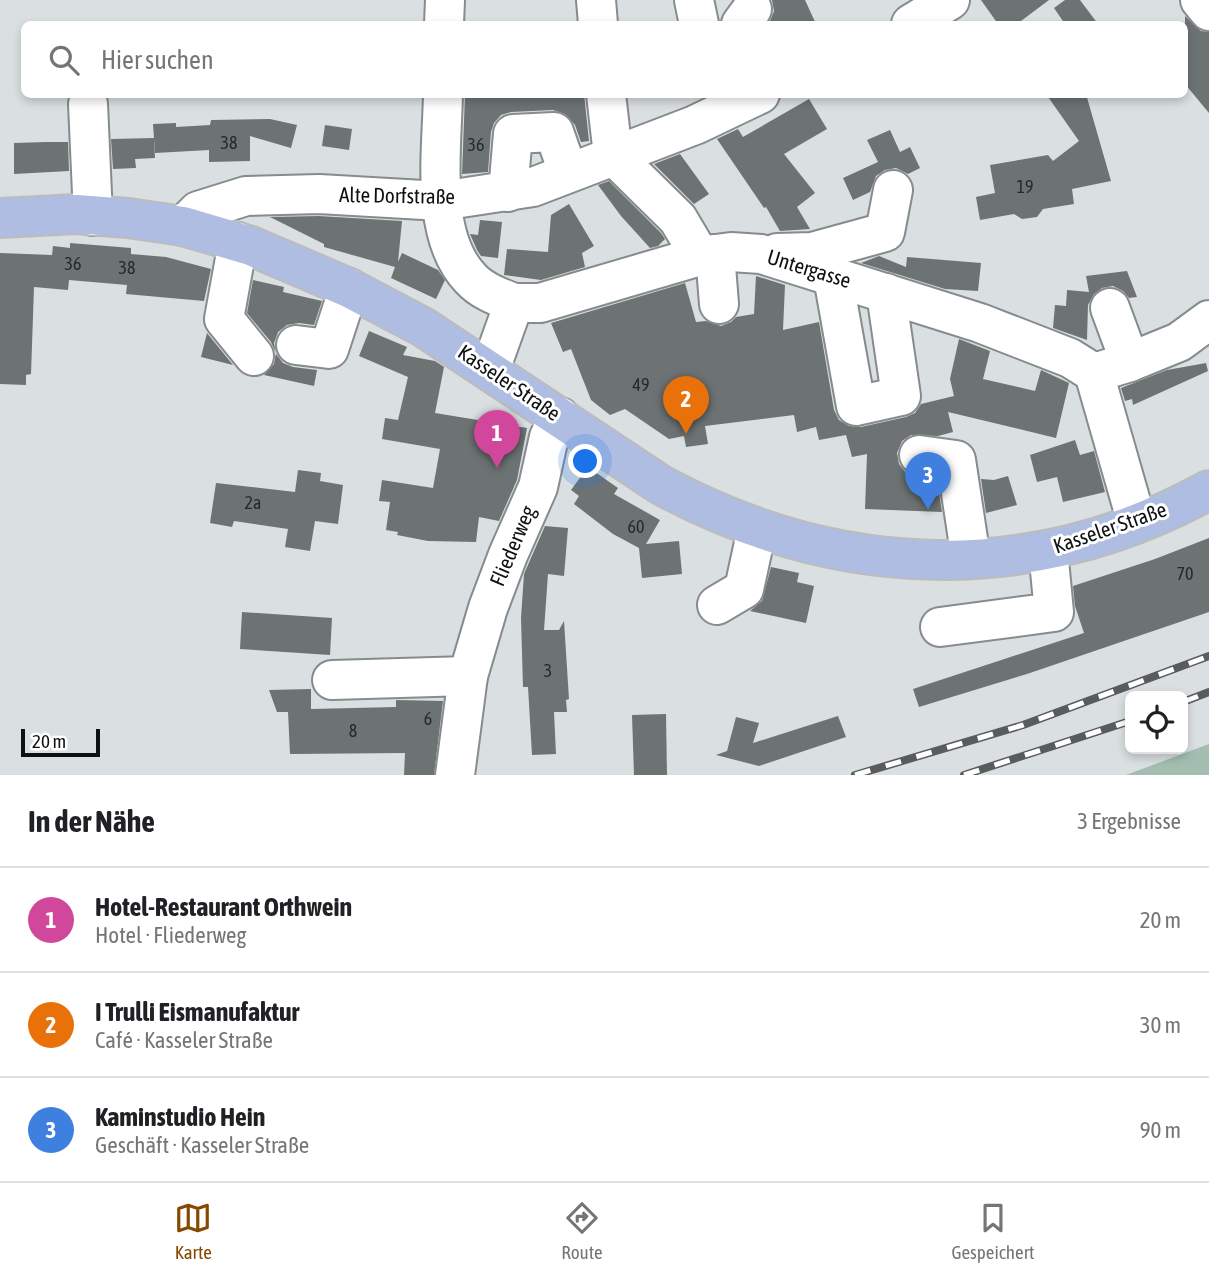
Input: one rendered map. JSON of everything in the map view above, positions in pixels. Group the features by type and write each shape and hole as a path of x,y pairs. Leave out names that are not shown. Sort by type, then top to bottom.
{"main road":[{"name":"Kasseler Straße","path":"0,218 48,214 128,218 183,226 238,242 349,288 423,327 661,485 702,507 757,529 814,546 901,559 971,559 1048,550 1137,523 1209,490"}],"street":[{"path":"444,21 445,0"},
{"path":"596,0 598,21"},
{"path":"694,0 698,21"},
{"path":"916,21 950,0"},
{"path":"1200,0 1209,11"},
{"path":"442,98 435,141 441,201 452,252 471,280 514,303 490,370"},
{"path":"607,98 613,155 678,219 707,255 719,304"},
{"name":"Alte Dorfstraße","path":"183,226 198,211 246,196 319,194 441,201 533,187 613,155 717,104 743,98"},
{"path":"88,104 93,216"},
{"path":"508,192 513,134 554,132 568,172"},
{"path":"761,254 812,252 884,232 892,190"},
{"path":"238,242 224,319 254,356"},
{"name":"Untergasse","path":"514,303 540,303 707,255 731,252 761,254 980,323 1017,354 1070,358 1112,368"},
{"path":"833,277 856,406 901,396 886,293"},
{"path":"296,345 329,349 349,288"},
{"path":"1110,308 1112,368 1137,523"},
{"path":"1112,368 1179,342 1209,320"},
{"name":"Fliederweg","path":"455,775 468,676 488,608 538,487 549,437 560,417"},
{"path":"919,455 956,460 971,559"},
{"path":"717,605 744,589 757,529"},
{"path":"940,627 1054,612 1048,550"},
{"path":"332,680 468,676"}],"green space":[{"path":"1209,744 1209,775 1126,775 1188,754"}],"building":[{"path":"772,0 805,0 815,21 770,21 774,11"},
{"path":"981,0 1049,0 1021,21 996,21"},
{"path":"1065,0 1080,0 1096,21 1063,21 1054,8"},
{"path":"1185,16 1201,31 1209,32 1209,113 1188,88 1188,21 1185,21"},
{"path":"465,98 584,98 589,141 581,142 575,125 565,114 553,110 511,112 501,115 494,123 488,172 462,174"},
{"path":"1049,98 1087,98 1111,181 1072,189 1074,204 1043,209 1037,217 1022,219 1014,214 980,220 976,197 995,193 990,165 1048,155 1053,161 1079,141"},
{"path":"809,99 827,129 784,154 815,193 797,207 810,229 780,231 717,139 738,129 743,137"},
{"path":"270,119 297,125 291,148 250,136 250,161 209,162 209,150 155,153 153,124 176,123 176,127 210,125 211,120"},
{"path":"325,125 352,129 349,150 322,146"},
{"path":"890,130 900,152 910,147 920,168 908,174 896,168 885,170 876,176 870,192 853,200 843,178 878,162 867,140"},
{"path":"154,138 155,158 135,159 136,168 113,169 111,139"},
{"path":"68,142 69,171 14,174 14,143"},
{"path":"680,154 709,194 694,204 654,164"},
{"path":"609,181 661,233 665,239 658,246 650,248 598,185"},
{"path":"569,204 594,246 582,253 585,267 541,280 504,275 507,249 548,252 551,215"},
{"path":"319,216 402,221 398,262 402,253 438,270 445,280 436,299 391,278 395,267 324,247 324,244 270,217"},
{"path":"480,220 502,222 498,258 481,256 477,250 470,234 478,235"},
{"path":"70,243 131,248 131,254 166,257 211,269 204,301 126,294 127,285 69,280 68,290 34,287 31,374 26,375 26,385 0,384 0,253 52,255 53,246 70,248"},
{"path":"879,256 906,267 907,257 981,263 978,291 945,289 861,263"},
{"path":"1127,271 1137,297 1129,298 1113,286 1102,288 1094,294 1088,305 1087,340 1053,328 1055,305 1066,306 1067,290 1089,292 1086,276"},
{"path":"756,276 785,285 783,330 819,322 834,410 839,420 849,426 861,427 906,417 915,413 921,404 954,396 950,379 959,339 990,351 983,379 1035,391 1041,370 1069,383 1056,438 948,412 953,432 938,436 911,435 902,441 897,453 899,464 906,473 937,479 942,512 865,509 867,454 852,457 846,435 819,440 816,427 797,432 794,415 705,426 708,444 686,447 684,436 669,439 625,409 610,415 591,400 571,349 563,352 551,323 685,283 696,322 706,321 721,326 736,317 754,314"},
{"path":"253,280 284,287 283,292 322,301 314,325 287,325 278,332 274,343 276,352 247,313"},
{"path":"369,331 407,347 403,355 435,361 444,367 435,413 527,428 517,480 499,521 479,517 476,542 428,541 386,530 390,502 379,501 382,480 433,488 440,449 382,439 385,418 398,420 408,377 359,356"},
{"path":"207,333 233,365 201,357"},
{"path":"276,354 283,363 293,367 317,370 314,386 264,375 274,364"},
{"path":"1206,363 1208,371 1133,405 1132,399 1125,401 1121,388 1167,370"},
{"path":"1075,440 1080,455 1094,451 1105,492 1063,502 1057,477 1037,482 1030,455"},
{"path":"588,467 618,488 614,494 660,520 646,544 679,541 682,574 642,578 639,548 613,534 574,504 579,496 571,490"},
{"path":"298,470 321,473 320,481 343,485 338,524 315,521 310,551 285,547 288,529 234,521 232,527 210,523 216,483 295,492"},
{"path":"1008,476 1017,505 986,513 981,479 994,480"},
{"path":"545,526 568,528 564,576 548,574 544,630 559,630 564,621 569,699 566,700 567,712 554,712 556,754 532,755 528,687 523,687 521,618 524,574"},
{"path":"1209,538 1209,612 1027,674 919,707 913,689 1084,633 1075,606 1073,586"},
{"path":"771,567 799,573 797,582 814,586 806,623 750,611 762,601"},
{"path":"242,612 332,618 330,655 240,649"},
{"path":"311,689 311,709 396,707 396,700 443,701 434,775 404,775 405,753 290,754 288,712 277,712 269,690"},
{"path":"666,714 667,775 634,775 632,715"},
{"path":"838,716 846,737 759,766 716,755 727,751 736,717 759,723 753,743"}],"railway":[{"path":"855,775 1023,725 1209,656"},
{"path":"1188,700 1209,692"},
{"path":"964,775 1125,723"}],"place":[{"name":"I Trulli Eismanufaktur","path":"686,434"},
{"name":"Hotel-Restaurant Orthwein","path":"497,468"},
{"name":"Kaminstudio Hein","path":"928,510"}]}
